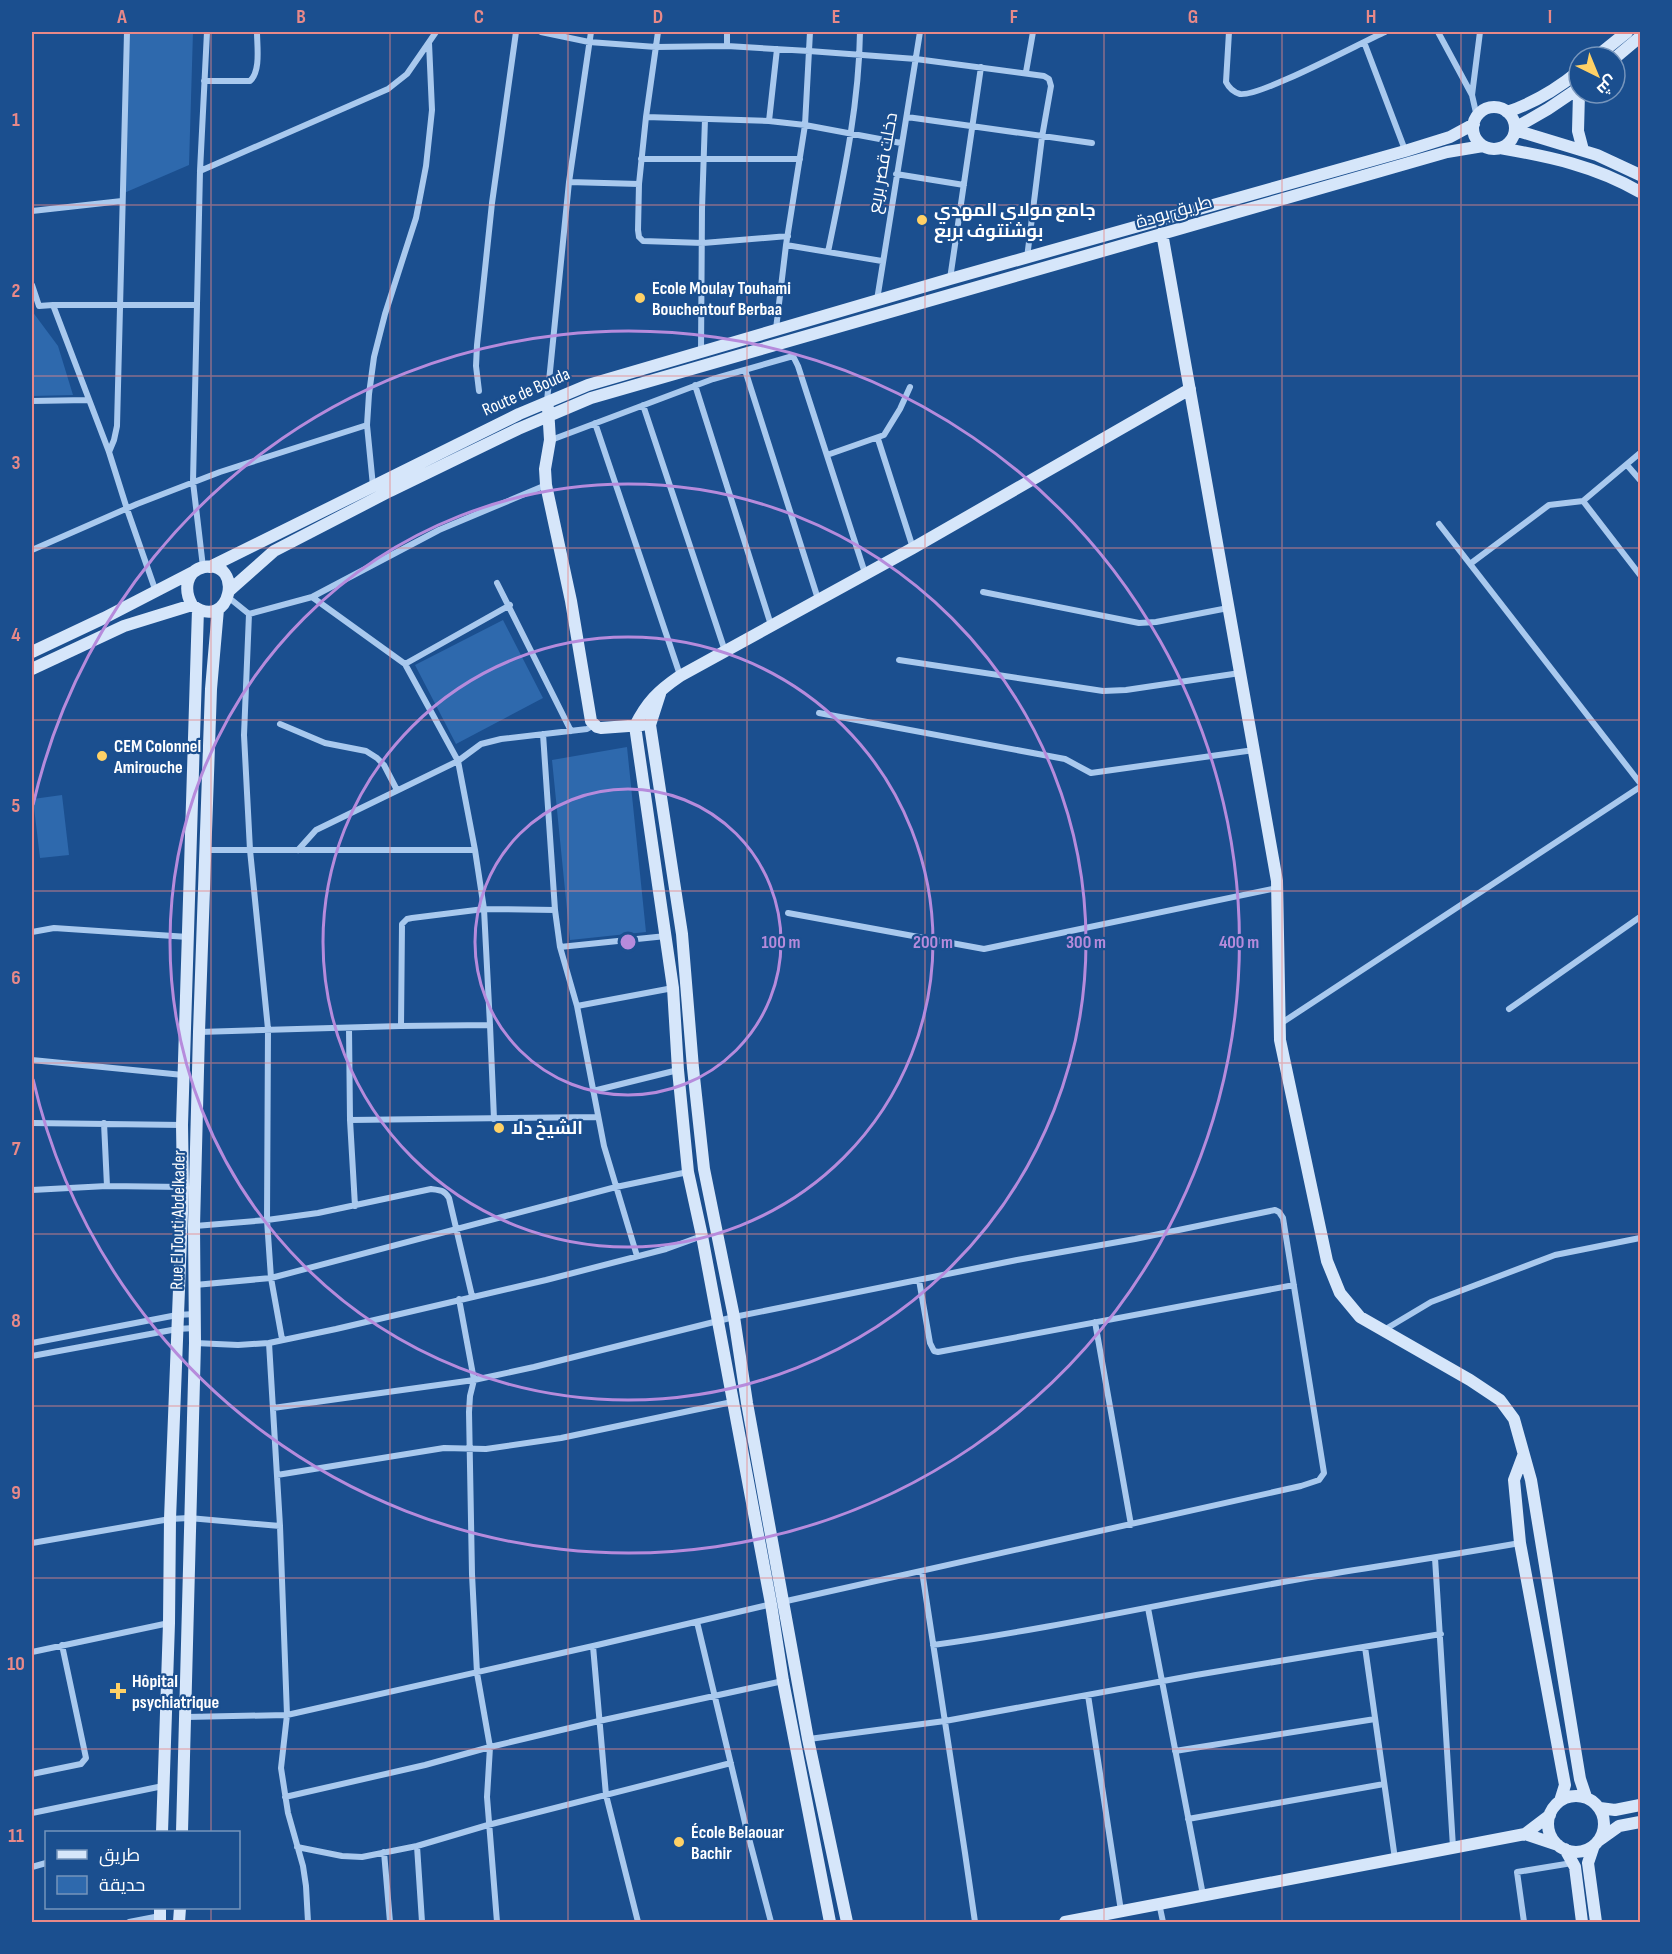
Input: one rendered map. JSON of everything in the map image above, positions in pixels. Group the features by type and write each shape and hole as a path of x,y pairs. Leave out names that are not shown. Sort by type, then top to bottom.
{"street":[{"path":"109,452 117,426 127,32"},
{"path":"203,568 193,482 200,171 207,32"},
{"path":"204,81 250,81 253,79 256,72 257,32"},
{"path":"200,171 388,89 407,74 436,32"},
{"path":"479,391 476,366 477,345 492,203 516,32"},
{"path":"541,32 589,42 656,47 727,46 916,59 1044,76 1051,82 1027,258"},
{"path":"591,32 569,182 547,401 550,440 545,468 546,485 571,601 590,716 594,725 601,728 650,725"},
{"path":"658,32 641,159 639,237 643,241 703,243 788,236"},
{"path":"727,32 727,46"},
{"path":"776,330 786,245 805,125 810,32"},
{"path":"828,252 852,134 861,32"},
{"name":"دخلت قصر بربع","path":"877,301 920,32"},
{"path":"1026,72 1033,32"},
{"path":"1229,32 1226,82 1229,88 1240,94 1251,93 1280,82 1385,32"},
{"path":"1438,32 1472,95"},
{"path":"1480,32 1472,95 1475,136 1483,146 1556,158 1593,169 1641,192"},
{"path":"1611,45 1627,32"},
{"path":"1627,48 1641,37"},
{"path":"1364,42 1405,151"},
{"path":"373,486 368,425 369,394 374,357 385,314 416,218 426,166 432,110 429,43"},
{"path":"769,121 777,49"},
{"path":"950,279 981,67"},
{"path":"1507,112 1537,100 1567,81"},
{"path":"1500,148 1510,141 1515,129 1567,96"},
{"path":"1577,105 1578,131 1584,150"},
{"path":"1475,121 1488,109 1501,109 1511,117 1515,129"},
{"path":"646,117 769,121 805,125 902,144"},
{"path":"907,117 1092,143"},
{"path":"701,353 705,119"},
{"name":"طريق بودة","path":"877,301 1405,151 1450,137 1475,121"},
{"path":"1515,129 1584,150 1641,175"},
{"name":"طريق بودة","path":"875,317 1456,149 1483,146"},
{"path":"641,159 800,159"},
{"path":"896,174 964,185"},
{"path":"569,182 639,184"},
{"path":"1257,193 1261,206"},
{"path":"32,211 122,201"},
{"path":"1162,234 1277,888 1280,1040 1327,1261 1340,1293 1360,1317 1470,1380 1500,1400 1514,1419 1531,1480 1580,1779 1586,1797 1600,1808 1615,1810 1641,1805"},
{"path":"786,245 882,261"},
{"path":"32,285 35,306 197,305"},
{"name":"Route de Bouda","path":"32,652 547,401 588,385 877,301"},
{"path":"53,305 109,452 156,592"},
{"name":"Route de Bouda","path":"229,593 274,551 548,414 591,398 875,317"},
{"path":"550,440 695,386 787,357 794,357 865,573"},
{"path":"745,370 818,599"},
{"path":"695,386 771,626"},
{"path":"827,455 878,439 888,431 910,387"},
{"path":"847,1923 732,1402 688,1172 678,1070 674,988 635,726 643,710 662,688 680,676 913,548 1190,389"},
{"path":"32,401 88,400"},
{"path":"643,405 725,651"},
{"path":"595,423 680,676"},
{"path":"32,550 193,482 368,425"},
{"path":"878,439 913,548"},
{"path":"1470,564 1549,505 1583,501 1641,453"},
{"path":"1627,465 1641,480"},
{"path":"249,614 312,597 439,530 546,485"},
{"path":"1583,501 1641,574"},
{"path":"1279,1025 1641,785 1439,524"},
{"path":"203,568 218,569 229,581 229,593 224,604 218,609 205,611 195,607 186,593 186,588 190,577 203,568"},
{"path":"497,583 571,731"},
{"path":"983,592 1139,623 1156,622 1228,608"},
{"path":"229,593 249,614 244,735 250,850 267,1029 267,1220 271,1278 282,1339"},
{"path":"312,597 405,664 458,760 484,909 494,1119"},
{"path":"405,664 510,605"},
{"path":"32,669 124,626 195,607"},
{"name":"Rue El Touti Abdelkader","path":"162,1831 170,1519 183,1186 195,607"},
{"name":"Rue El Touti Abdelkader","path":"182,1831 195,1342 194,1226 199,1032 211,689 218,609"},
{"path":"899,660 1103,691 1126,690 1240,673"},
{"path":"662,688 650,725 682,934 704,1169 734,1317 777,1603 783,1681 831,1923"},
{"path":"819,713 1065,759 1091,773 1254,750"},
{"path":"280,724 325,744 366,751 384,765 397,790"},
{"path":"297,850 316,830 458,760 481,744 587,729 594,725"},
{"path":"543,735 555,910 560,947 577,1006 598,1117 637,1256"},
{"path":"206,850 475,850"},
{"path":"788,913 984,949 1277,888"},
{"path":"401,1026 402,924 407,919 484,909 555,910"},
{"path":"1509,1009 1641,917"},
{"path":"32,932 54,928 188,937"},
{"path":"560,947 666,936"},
{"path":"577,1006 674,988"},
{"path":"199,1032 490,1025"},
{"path":"349,1029 350,1120 355,1206"},
{"path":"32,1060 184,1075"},
{"path":"593,1091 678,1070"},
{"path":"350,1120 598,1117"},
{"path":"32,1123 183,1125"},
{"path":"104,1123 107,1186"},
{"path":"195,1285 271,1278 616,1187 688,1172"},
{"path":"32,1190 107,1186 183,1186"},
{"path":"194,1226 267,1220 441,1190 446,1192 449,1198 471,1296"},
{"path":"185,1717 287,1714 1301,1486 1319,1480 1323,1476 1283,1218 1275,1210 734,1317 474,1380 273,1408"},
{"path":"195,1342 238,1345 268,1343 336,1329 546,1280 666,1249 702,1236"},
{"path":"1384,1330 1431,1302 1555,1255 1641,1239"},
{"path":"919,1280 930,1343 934,1351 1294,1285"},
{"path":"459,1299 474,1380 470,1396 472,1574 477,1673 490,1747 488,1825 497,1923"},
{"path":"32,1343 177,1315 195,1314"},
{"path":"1095,1322 1131,1525"},
{"path":"32,1356 177,1329 195,1328"},
{"path":"66,1336 68,1349"},
{"path":"268,1343 280,1526 287,1714 281,1768 285,1797 306,1886 308,1923"},
{"path":"277,1475 444,1448 486,1449 561,1438 732,1402"},
{"path":"1065,1923 1159,1903 1526,1834 1550,1815 1560,1801 1565,1785 1520,1543 1514,1480 1523,1456"},
{"path":"171,1490 190,1490"},
{"path":"32,1543 170,1519 189,1518 280,1526"},
{"path":"933,1645 1149,1608 1300,1579 1520,1543"},
{"path":"1435,1558 1453,1847"},
{"path":"922,1571 975,1923"},
{"path":"1149,1608 1203,1895"},
{"path":"697,1622 771,1923"},
{"path":"32,1652 169,1623"},
{"path":"808,1739 945,1721 1441,1634"},
{"path":"32,1774 76,1766 86,1758 62,1645"},
{"path":"593,1646 606,1795 638,1923"},
{"path":"1365,1647 1395,1858"},
{"path":"285,1797 425,1765 599,1721 783,1681"},
{"path":"1088,1695 1122,1911"},
{"path":"1175,1751 1376,1719"},
{"path":"297,1847 353,1858 384,1852 731,1763"},
{"path":"1188,1820 1384,1784"},
{"path":"32,1813 163,1786"},
{"path":"1560,1801 1568,1797 1586,1797"},
{"path":"1596,1923 1588,1863 1604,1826 1600,1808"},
{"path":"1550,1815 1550,1831 1575,1867 1582,1923"},
{"path":"1526,1834 1580,1851 1596,1843 1618,1826 1641,1822"},
{"path":"417,1845 422,1923"},
{"path":"384,1852 390,1923"},
{"path":"1524,1923 1518,1872 1572,1863"},
{"path":"1159,1903 1163,1923"},
{"path":"129,1923 160,1915"}],"green space":[{"path":"128,32 193,32 189,165 124,193"},
{"path":"32,311 58,346 73,395 32,396"},
{"path":"503,620 543,698 456,744 415,665"},
{"path":"627,747 646,932 570,940 552,760"},
{"path":"62,795 69,855 40,858 33,799"}],"place":[{"name":"جامع مولاي المهدي بوشنتوف بربع","path":"922,220"},
{"name":"Ecole Moulay Touhami Bouchentouf Berbaa","path":"640,298"},
{"name":"CEM Colonnel Amirouche","path":"102,756"},
{"name":"الشيخ دلا","path":"499,1128"},
{"name":"Hôpital psychiatrique","path":"118,1691"},
{"name":"École Belaouar Bachir","path":"679,1842"}]}
